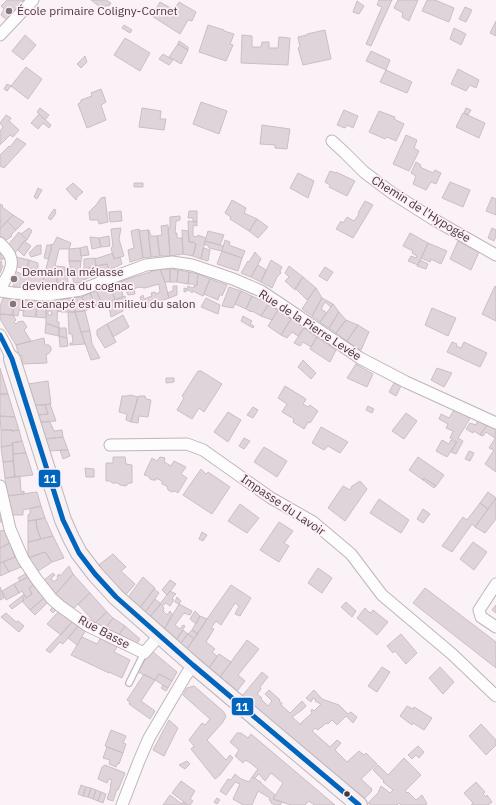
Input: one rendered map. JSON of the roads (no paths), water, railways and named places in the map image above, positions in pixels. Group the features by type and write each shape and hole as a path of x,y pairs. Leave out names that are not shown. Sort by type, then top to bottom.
{"main road":[{"path":"12,359 63,520 79,553 95,574 116,597 159,636 359,805"}],"street":[{"path":"0,35 33,0"},
{"name":"Chemin de l'Hypogée","path":"332,141 364,172 392,193 433,219 496,255"},
{"path":"0,243 10,254 11,261 10,269 0,289"},
{"name":"Rue de la Pierre Levée","path":"0,289 13,293 47,295 81,290 146,265 172,262 192,265 233,279 260,291 360,358 406,382 496,423"},
{"path":"0,335 12,359"},
{"name":"Impasse du Lavoir","path":"110,445 187,444 203,450 271,498 313,522 351,554 382,595 452,654 496,696"},
{"name":"Rue Basse","path":"0,486 10,529 23,559 36,580 60,606 88,626 144,653 159,636"},
{"path":"496,584 480,610 481,616 496,628"},
{"path":"122,805 139,761 150,738 193,665"}],"lane":[{"path":"129,683 144,653"}],"place":[{"name":"École primaire Coligny-Cornet","path":"9,11"},
{"name":"Demain la mélasse deviendra du cognac","path":"14,279"},
{"name":"Le canapé est au milieu du salon","path":"13,304"}]}
